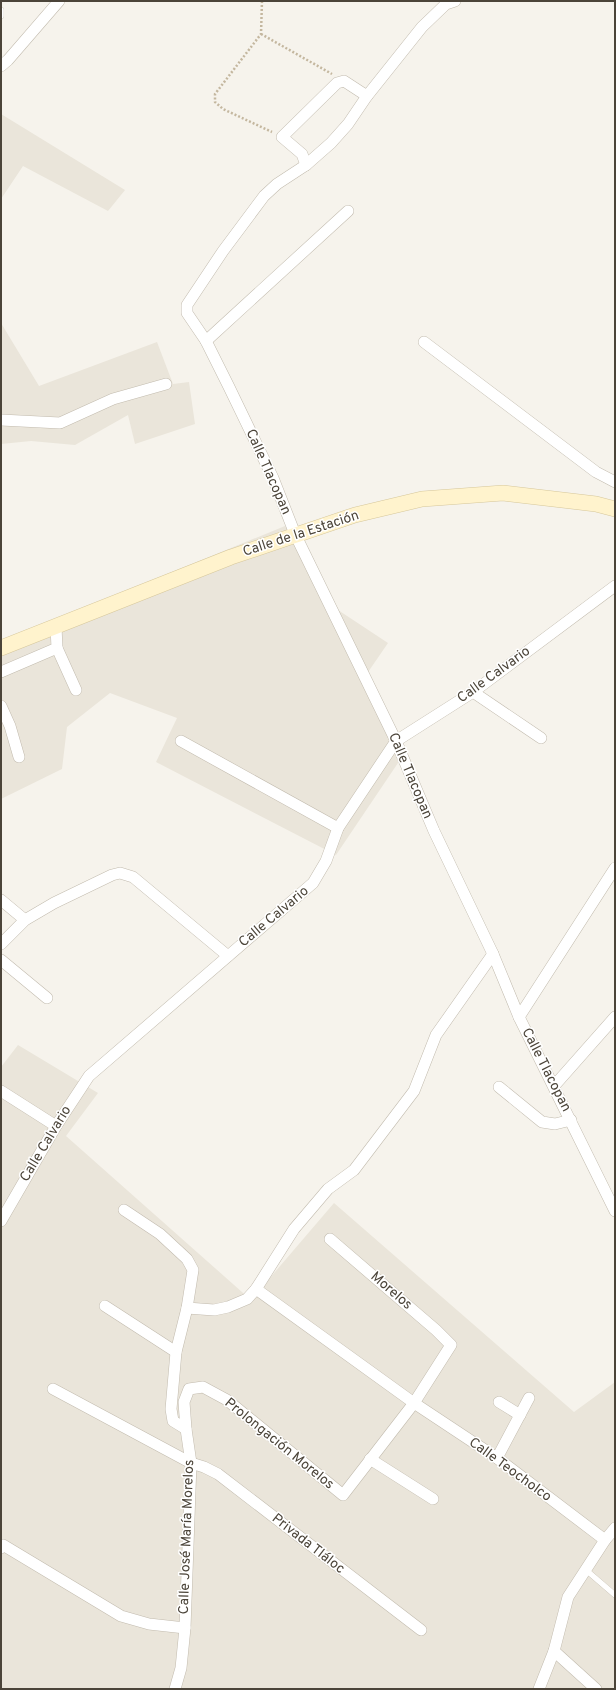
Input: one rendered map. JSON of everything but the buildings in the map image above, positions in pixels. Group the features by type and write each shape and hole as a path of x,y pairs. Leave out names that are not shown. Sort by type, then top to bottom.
{"street":[{"path":"1,66 8,60 59,1"},
{"path":"367,96 344,81 337,83 282,137 302,154 306,165 331,143 348,124 367,96 422,27 446,4 455,1"},
{"name":"Calle Tlacopan","path":"306,165 277,184 264,196 223,251 187,305 186,310 206,341 273,478 295,534 396,741 434,831 493,954 519,1017 615,1210"},
{"path":"206,341 348,211"},
{"path":"424,342 596,472 615,482"},
{"path":"1,420 27,420 60,423 113,399 166,384"},
{"name":"Calle de la Estación","path":"1,648 231,557 295,534 355,515 422,499 503,493 596,504 615,509"},
{"name":"Calle Calvario","path":"1,1221 56,1126 89,1076 314,883 326,861 338,828 396,741 473,692 615,586"},
{"path":"56,627 57,648 76,690"},
{"path":"1,672 57,648"},
{"path":"473,692 541,738"},
{"path":"1,706 10,726 19,757"},
{"path":"181,741 338,828"},
{"path":"519,1017 615,868"},
{"path":"1,944 25,920 112,875 120,873 134,877 228,956"},
{"path":"1,900 25,920"},
{"path":"186,1308 214,1310 228,1307 247,1299 256,1289 294,1229 328,1189 354,1170 414,1091 436,1035 493,954"},
{"path":"1,960 47,998"},
{"path":"554,1086 615,1017"},
{"path":"499,1087 542,1122 555,1124 571,1120"},
{"path":"1,1091 56,1126"},
{"path":"124,1210 160,1234 187,1259 193,1270 176,1352 171,1409 173,1421 186,1429"},
{"name":"Morelos","path":"330,1238 436,1330 451,1345"},
{"name":"Calle Teocholco","path":"256,1289 414,1403 497,1458 605,1540"},
{"path":"105,1306 176,1352"},
{"name":"Prolongación Morelos","path":"186,1429 184,1402 189,1389 203,1387 228,1400 343,1495 414,1403 451,1345"},
{"name":"Privada Tláloc","path":"52,1389 191,1463 204,1467 218,1474 421,1630"},
{"path":"497,1458 529,1398"},
{"path":"499,1402 520,1415"},
{"name":"Calle José María Morelos","path":"174,1689 181,1668 184,1628 191,1463 186,1429"},
{"path":"370,1459 433,1499"},
{"path":"539,1689 554,1650 568,1597 605,1540 615,1528"},
{"path":"1,1548 3,1545 121,1616 149,1624 184,1628"},
{"path":"554,1650 596,1689"}],"lane":[{"path":"1,10 1,16"},
{"path":"586,1570 615,1596"}],"path":[{"path":"262,1 261,34 215,94 215,102 223,109 282,137"},
{"path":"261,34 344,81"}],"shaded area":[{"path":"1,114 125,190 108,211 23,166 1,199"},
{"path":"1,323 39,386 157,342 173,384 189,382 195,424 135,444 128,415 75,445 31,441 1,444"},
{"path":"285,526 310,564 335,608 388,643 364,678 402,757 336,855 156,762 177,718 110,693 67,727 62,769 1,799 1,642"},
{"path":"18,1045 98,1093 66,1136 251,1300 334,1203 574,1412 615,1382 615,1689 1,1689 1,1067"}]}
